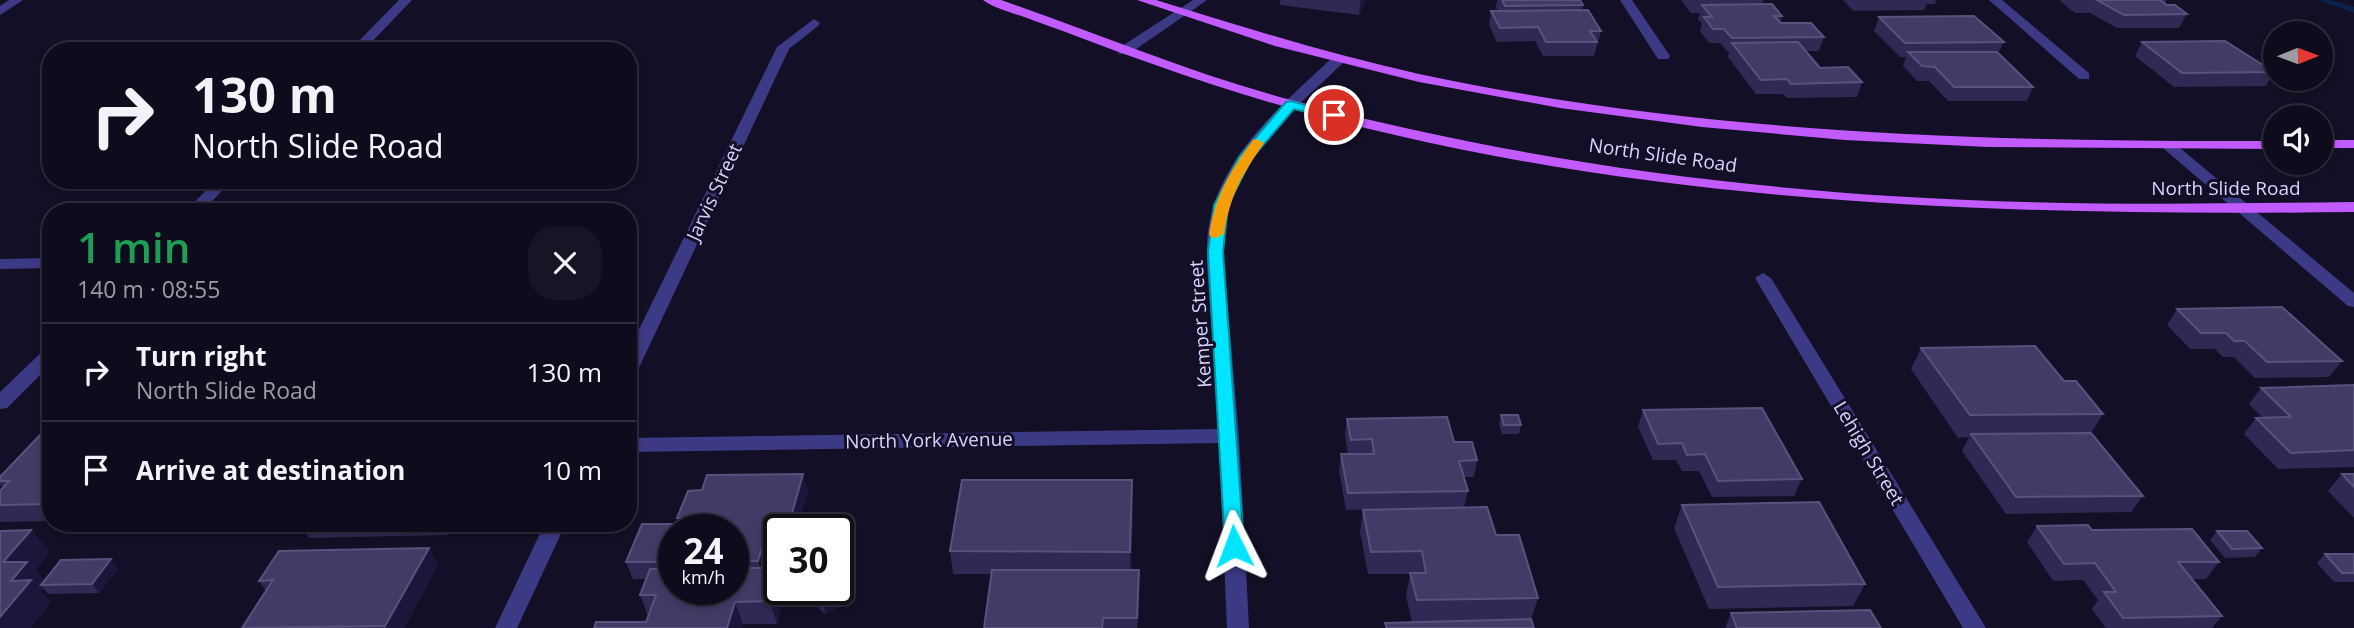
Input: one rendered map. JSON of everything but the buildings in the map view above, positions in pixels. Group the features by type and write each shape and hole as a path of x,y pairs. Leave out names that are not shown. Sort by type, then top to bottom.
{"main road":[{"name":"North Slide Road","path":"989,0 1124,51 1291,104 1499,150 1629,172 1764,188 1976,205 2354,207"},
{"name":"North Slide Road","path":"1143,0 1338,60 1516,97 1695,123 1889,139 2169,146 2263,145"},
{"path":"2333,144 2354,144"}],"street":[{"path":"0,11 17,0"},
{"path":"364,42 406,0"},
{"path":"1124,51 1201,0"},
{"path":"1626,0 1663,56"},
{"path":"1995,0 2084,76"},
{"name":"Jarvis Street","path":"637,353 783,47 814,23"},
{"name":"Kemper Street","path":"1238,628 1229,436 1215,252 1217,224 1221,205 1245,157 1291,104 1338,60"},
{"path":"2169,146 2354,302"},
{"path":"202,203 216,189"},
{"path":"0,264 42,263"},
{"name":"Lehigh Street","path":"1763,278 1975,628"},
{"path":"0,403 42,362"},
{"name":"North York Avenue","path":"637,445 1229,436"},
{"path":"506,628 552,532"}],"waterway":[{"path":"2322,0 2354,10"}],"slow traffic":[{"path":"1216,234 1221,205 1233,177 1257,143"}],"route":[{"path":"1234,546 1229,436 1215,252 1221,205 1245,157 1291,104 1334,115"}]}
